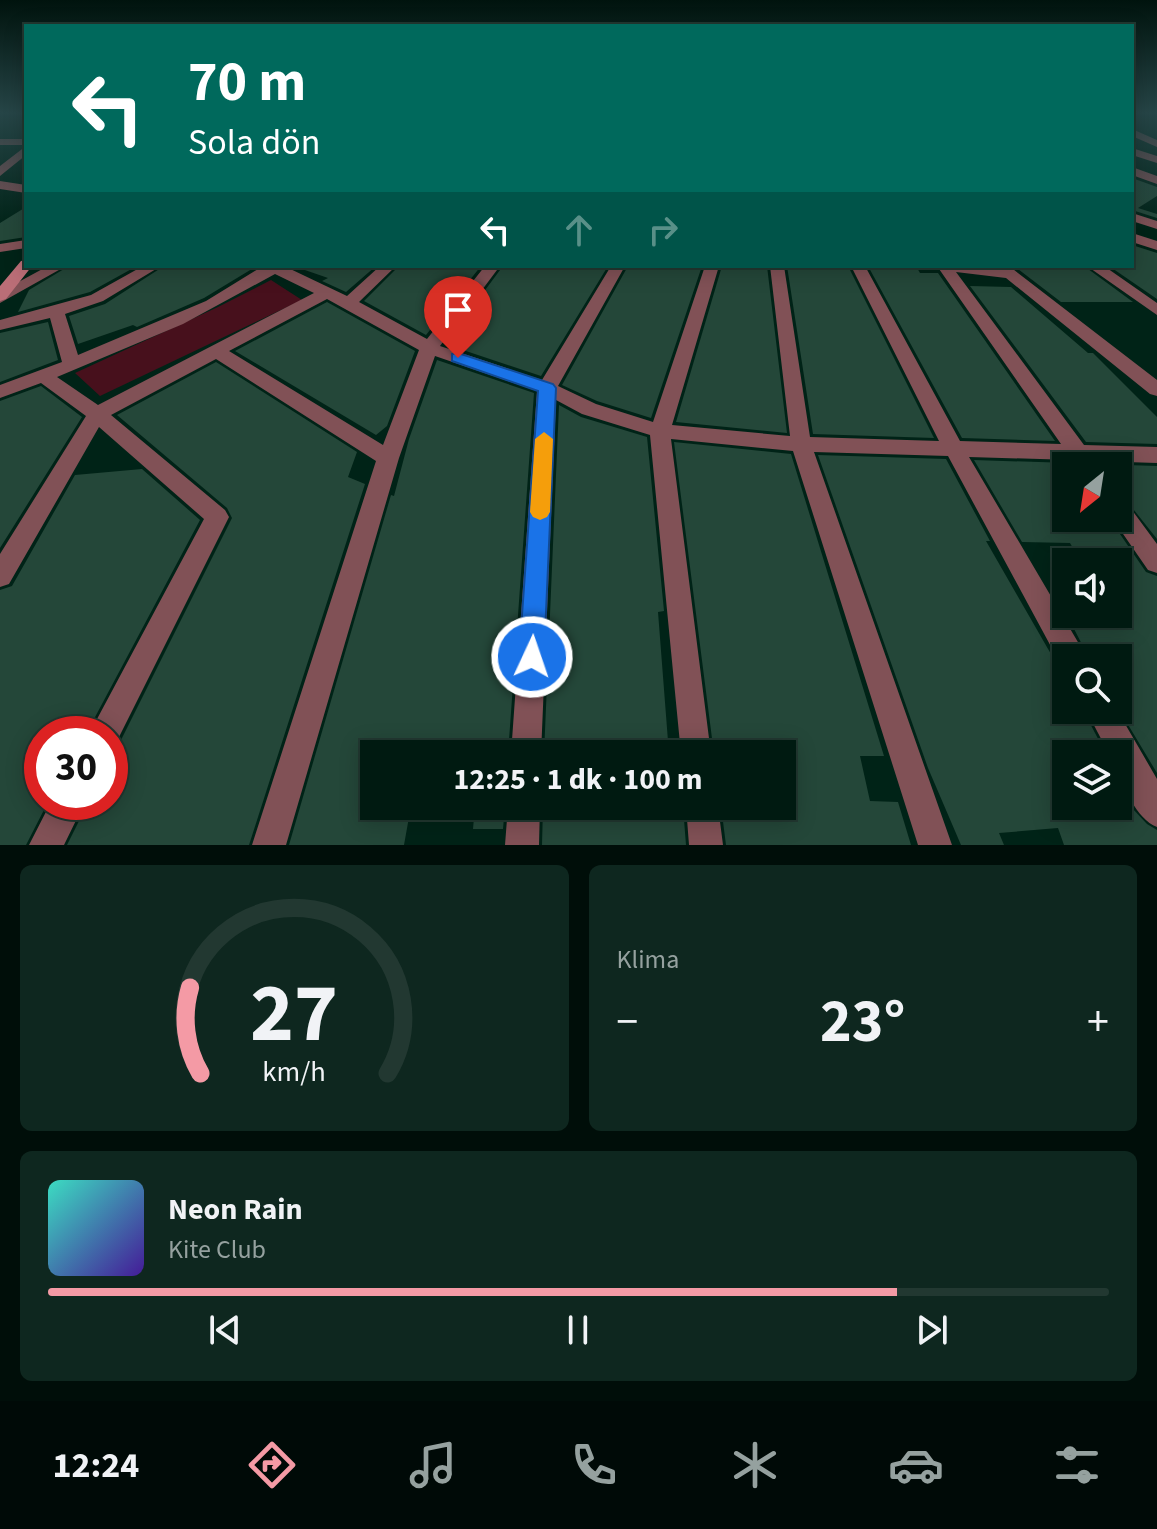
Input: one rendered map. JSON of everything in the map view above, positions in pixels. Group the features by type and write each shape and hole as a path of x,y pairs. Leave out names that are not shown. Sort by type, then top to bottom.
{"street":[{"path":"0,172 23,151"},
{"path":"1134,152 1157,160"},
{"path":"1134,172 1157,167"},
{"path":"1134,172 1157,180"},
{"path":"0,185 23,188"},
{"path":"0,200 23,188"},
{"path":"1134,218 1157,225"},
{"path":"1134,238 1157,246"},
{"path":"0,248 24,244"},
{"path":"0,297 24,267"},
{"path":"0,297 55,268"},
{"path":"0,325 56,312 97,298 150,268"},
{"path":"0,392 140,336 249,284 273,268"},
{"path":"276,268 349,303 429,348 547,388 589,409 660,431 801,444 953,447 1052,457"},
{"path":"349,303 387,268"},
{"path":"269,845 388,458 429,348 491,268"},
{"path":"527,740 547,388 617,268"},
{"path":"694,740 660,431 711,268"},
{"path":"777,268 801,444 935,845"},
{"path":"859,268 953,447 1064,644"},
{"path":"945,268 1077,452"},
{"path":"974,268 1005,270 1157,390"},
{"path":"1097,268 1157,310"},
{"path":"0,576 97,414 325,293"},
{"path":"56,312 71,363"},
{"path":"216,351 388,458"},
{"path":"42,375 97,414 217,517 113,716"},
{"path":"1132,457 1157,455"},
{"path":"1132,528 1157,563"},
{"path":"1109,724 1157,811"},
{"path":"46,845 59,820"},
{"path":"522,845 523,820"},
{"path":"703,820 706,845"}],"shaded area":[{"path":"271,280 302,300 100,396 75,373 218,307"}],"building":[{"path":"1134,179 1157,187 1157,196 1138,208 1157,214 1157,218 1134,211"},
{"path":"24,208 24,237 0,241 0,223"},
{"path":"1134,246 1157,253 1157,299 1112,268 1134,268"},
{"path":"66,268 133,268 90,292 18,312 29,290"},
{"path":"161,268 254,268 204,298 137,327 133,325 78,344 69,316 105,304"},
{"path":"374,268 346,292 322,281 328,278 302,269"},
{"path":"397,268 479,268 426,335 364,301"},
{"path":"502,268 607,268 541,376 445,344"},
{"path":"627,268 701,268 651,418 597,401 562,385"},
{"path":"721,268 767,268 787,433 676,422"},
{"path":"787,268 849,268 934,438 813,434"},
{"path":"869,268 917,268 920,273 938,273 1055,441 962,438"},
{"path":"1017,268 1087,268 1133,302 1061,302"},
{"path":"970,286 1011,287 1088,353 1093,353 1157,417 1157,444 1086,442"},
{"path":"327,302 415,351 387,426 376,435 235,351"},
{"path":"48,322 58,360 0,382 0,333"},
{"path":"437,360 534,393 509,740 360,740 360,820 408,820 404,845 289,845 391,495 394,496 409,439"},
{"path":"216,362 357,452 348,477 365,484 249,845 67,845 80,820 128,820 128,726 232,518 227,508 117,415"},
{"path":"41,386 82,417 0,548 0,401"},
{"path":"559,405 581,417 647,437 664,611 658,612 668,740 545,740"},
{"path":"674,442 791,454 884,756 860,756 870,801 898,802 911,845 726,845 723,820 796,820 796,740 712,740"},
{"path":"818,455 946,459 990,541 986,541 1052,656 1052,724 1090,724 1099,740 1052,740 1052,820 1132,820 1132,808 1157,830 1157,845 1064,845 1058,828 999,833 1004,845 961,845 928,768"},
{"path":"974,460 1052,462 1052,532 1119,532 1130,548 1073,548 1070,543 1022,542"},
{"path":"1132,465 1157,466 1157,539 1132,508"},
{"path":"142,469 200,520 96,716 24,716 24,820 39,820 26,845 0,845 0,590 12,586 75,475"},
{"path":"1132,552 1146,572 1157,576 1157,773 1128,724 1132,724 1132,644 1082,644 1074,628 1132,628"},
{"path":"474,820 504,820 503,829 473,829"},
{"path":"543,820 684,820 686,845 542,845"}],"slow traffic":[{"path":"540,512 544,439"}],"route":[{"path":"458,358 547,388 532,657"}]}
